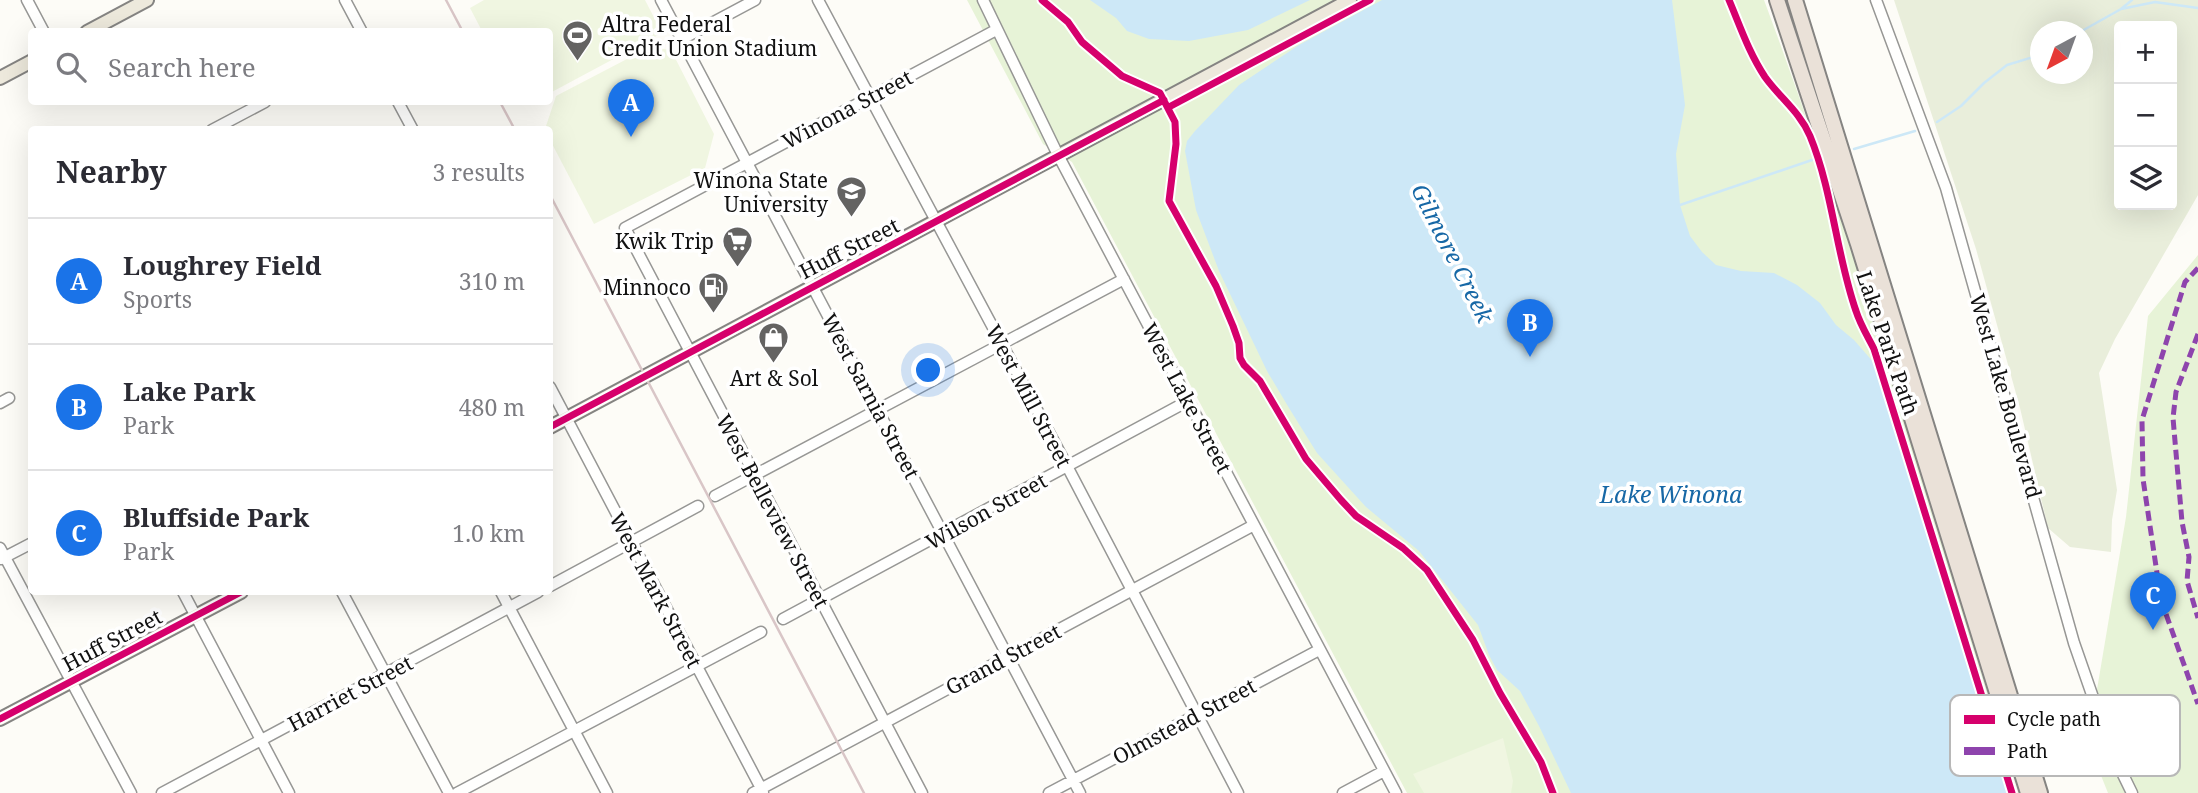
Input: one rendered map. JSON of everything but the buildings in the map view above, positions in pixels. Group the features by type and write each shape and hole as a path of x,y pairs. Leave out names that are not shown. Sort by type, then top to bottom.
{"highway":[{"path":"1777,0 1858,244 1998,695"},
{"path":"1795,0 2010,695"},
{"path":"2023,776 2028,793"},
{"path":"2035,776 2040,793"}],"main road":[{"path":"94,28 147,0"},
{"name":"Huff Street","path":"553,425 1350,0"},
{"path":"0,78 28,63"},
{"name":"Huff Street","path":"0,719 234,595"}],"street":[{"path":"27,0 42,28"},
{"path":"345,0 360,28"},
{"name":"West Sarnia Street","path":"661,0 1080,793"},
{"path":"682,39 755,0"},
{"name":"West Mill Street","path":"818,0 1238,793"},
{"name":"West Lake Street","path":"983,0 1058,155 1396,793"},
{"name":"West Lake Boulevard","path":"1876,0 1946,188 2074,643 2092,695"},
{"name":"Winona Street","path":"625,228 996,30"},
{"path":"220,126 259,105"},
{"path":"400,105 412,126"},
{"name":"West Belleview Street","path":"625,228 922,793"},
{"path":"715,496 1124,279"},
{"name":"West Mark Street","path":"553,393 759,791"},
{"name":"Wilson Street","path":"783,619 1188,401"},
{"path":"553,584 698,506"},
{"name":"Grand Street","path":"759,791 1254,525"},
{"path":"28,545 2,555 131,793"},
{"path":"185,595 289,793"},
{"path":"344,595 449,793"},
{"path":"503,595 607,793"},
{"name":"Harriet Street","path":"162,793 532,595"},
{"path":"457,793 761,632"},
{"name":"Olmstead Street","path":"1049,793 1319,650"},
{"path":"1343,793 1384,771"},
{"name":"West Lake Boulevard","path":"2124,776 2132,793"}],"green space":[{"name":"Altra Federal Credit Union Stadium","path":"484,0 645,0 662,33 553,91 553,28 480,28 470,8"},
{"name":"Lake Winona","path":"967,0 1764,0 1866,295 1989,695 1950,695 1950,776 2013,776 2018,793 1407,793 1072,162 1043,144"},
{"path":"1894,0 2198,0 2198,195 2115,339 2099,373 2117,490 2111,552 2070,547 2048,528 2020,408 1976,249"},
{"path":"650,47 671,50 714,134 705,168 594,224 553,146 553,126 546,126 556,96"},
{"path":"2198,255 2198,793 2108,793 2101,776 2180,776 2180,695 2096,695 2126,517 2148,316"},
{"path":"1503,738 1513,781 1511,793 1424,793 1413,774"}],"water":[{"path":"1090,0 1310,0 1248,30 1189,41 1149,39 1127,31 1116,18"},
{"name":"Lake Winona","path":"1382,0 1672,0 1685,105 1676,154 1680,205 1690,236 1716,265 1741,271 1774,273 1797,285 1820,303 1836,325 1854,340 1875,364 1977,695 1950,695 1950,776 2002,776 2007,793 1571,793 1520,691 1497,670 1478,625 1419,551 1366,507 1317,453 1267,371 1219,271 1196,210 1185,151 1187,141 1239,85 1299,45"}],"waterway":[{"path":"2093,25 2132,0"},
{"path":"2121,9 2155,2 2198,8"},
{"path":"1937,122 1961,106 2007,65 2030,58"},
{"path":"1854,149 1915,131"},
{"path":"1680,205 1812,160"}],"railway":[{"path":"446,0 461,28"},
{"path":"502,105 513,126"},
{"path":"553,201 864,793"}],"marked path":[{"path":"2198,268 2185,282 2142,420 2143,479 2161,600 2198,704"},
{"path":"2198,334 2176,392 2173,418 2182,522 2189,557 2187,581 2198,618"}],"cycle path":[{"path":"1042,0 1068,22 1082,42 1122,76 1160,93 1175,122 1176,144 1169,201 1216,286 1239,343 1240,358 1260,381 1306,459 1341,500 1356,516 1403,548 1427,570 1473,640 1500,693 1541,762 1553,793"},
{"path":"1169,107 1370,0"},
{"name":"Lake Park Path","path":"1729,0 1759,68 1801,120 1818,157 1849,289 1860,321 1874,349 1982,695"},
{"path":"553,425 1164,100"},
{"path":"0,719 235,595"},
{"name":"Lake Park Path","path":"2007,776 2012,793"}],"place":[{"name":"Altra Federal Credit Union Stadium","path":"578,63"},
{"name":"Loughrey Field","path":"631,137"},
{"name":"Winona State University","path":"851,219"},
{"name":"Kwik Trip","path":"737,268"},
{"name":"Minnoco","path":"714,314"},
{"name":"Lake Park","path":"1530,357"},
{"name":"Art & Sol","path":"774,365"},
{"name":"Bluffside Park","path":"2153,630"}],"water label":[{"name":"Gilmore Creek","path":"1453,253"}]}
